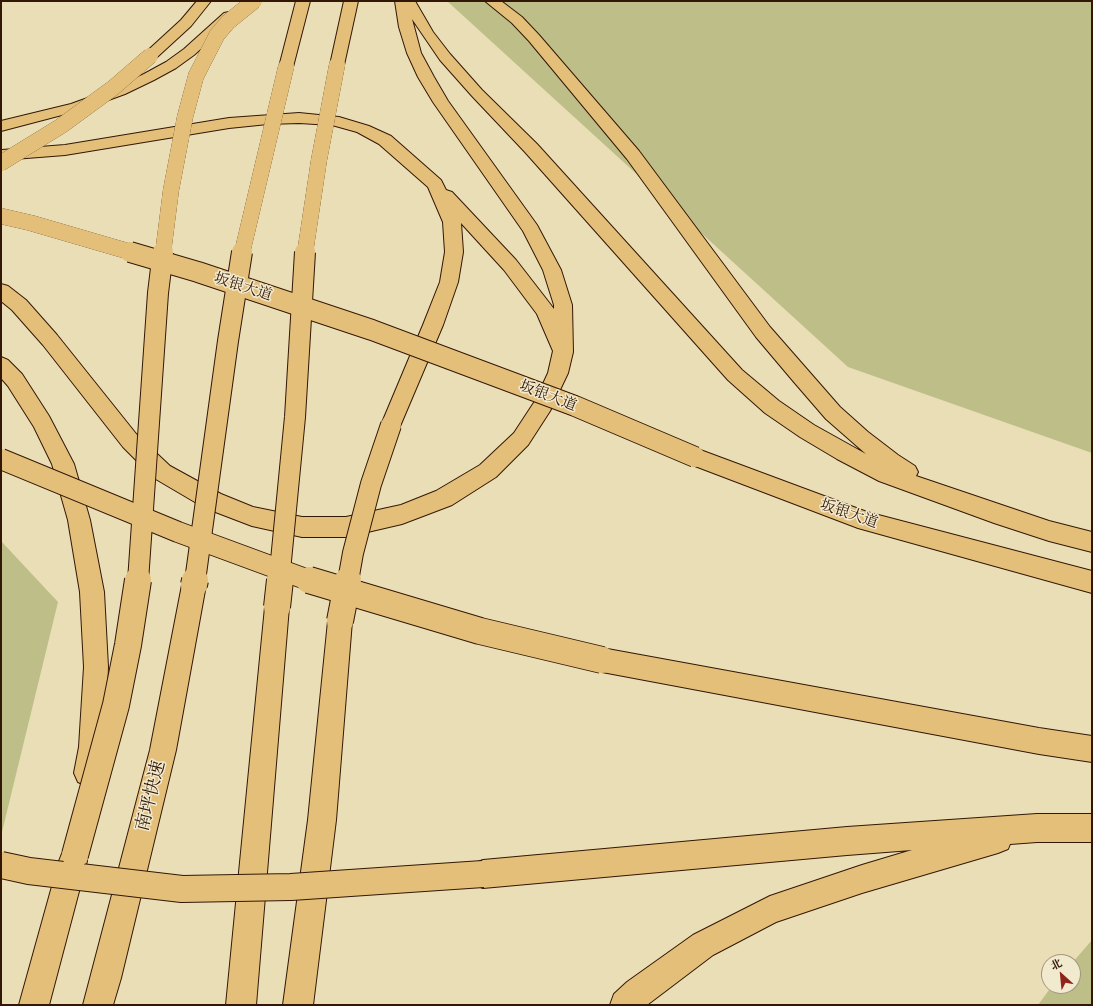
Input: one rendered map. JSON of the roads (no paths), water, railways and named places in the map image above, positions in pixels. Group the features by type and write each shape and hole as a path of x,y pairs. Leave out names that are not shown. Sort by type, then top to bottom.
{"main road":[{"path":"1,163 61,126 113,88 186,23 204,1"},
{"path":"1,126 76,107 120,91 171,66 208,36 244,1"},
{"path":"34,1005 116,705 128,645 136,595 145,497 158,293 171,190 185,117 196,76 214,40 228,22 254,1"},
{"name":"南坪快速","path":"98,1005 163,750 194,585 228,341 242,254 260,173 303,1"},
{"path":"241,1005 295,418 304,257 319,160 351,1"},
{"path":"1,291 19,305 50,340 130,441 162,472 213,501 252,516 302,528 346,527 402,514 444,498 488,471 520,440 543,405 558,373 563,352 563,305 552,270 531,229 441,102 426,78 412,46 406,27 402,1"},
{"path":"408,1 427,33 445,57 588,210 735,375 772,407 807,431 844,453 887,475 1049,531 1092,542"},
{"path":"492,1 517,20 534,38 633,155 763,332 833,413 890,461 940,494"},
{"path":"1,155 64,150 229,123 291,118 333,120 363,129 385,140 435,184 510,265 545,311 563,352"},
{"path":"298,1005 322,820 340,621 353,553 390,425 433,325 449,282 454,252 452,222 435,184"},
{"name":"坂银大道","path":"1,216 31,223 198,272 372,330 575,406 695,457 866,521 1092,582"},
{"path":"1,365 15,380 42,422 63,464 79,520 92,592 96,667 92,747 75,855"},
{"path":"1,459 178,532 325,586 480,631 602,660 1039,741 1092,749"},
{"path":"625,1005 638,993 703,946 770,910 862,879 1037,828"},
{"path":"1,865 29,871 182,889 291,887 388,882 847,841 1037,828 1092,828"}]}
